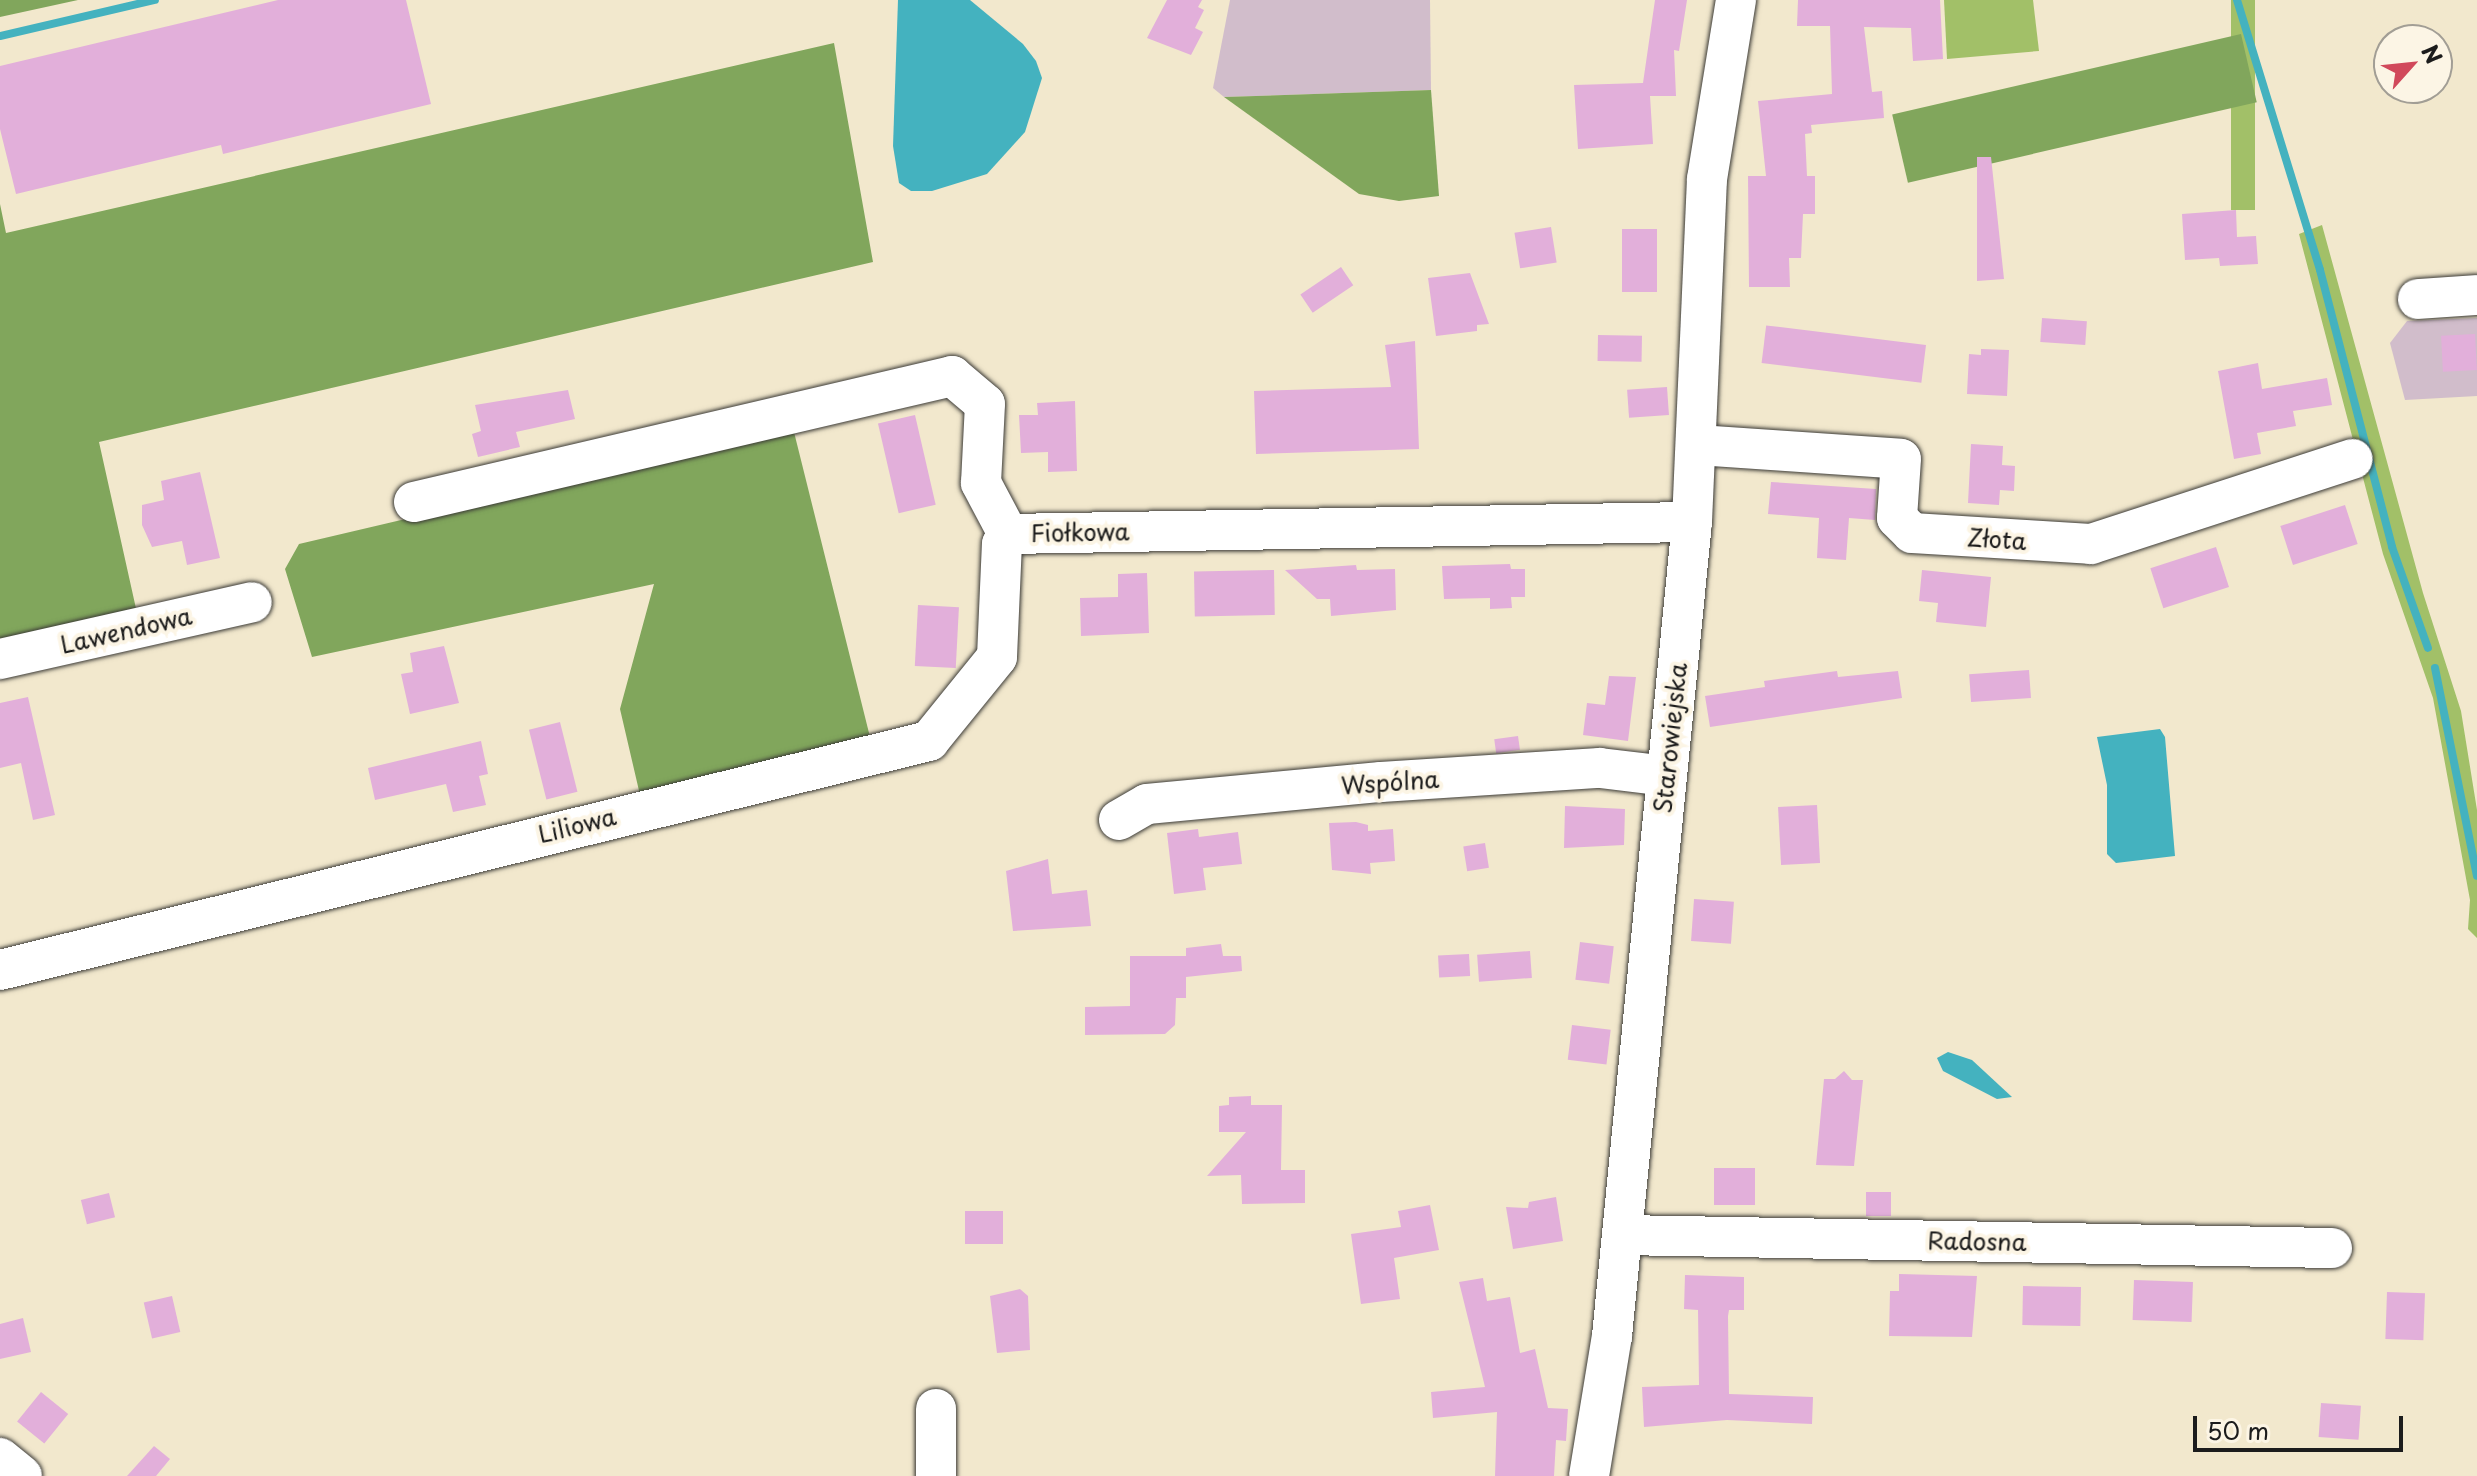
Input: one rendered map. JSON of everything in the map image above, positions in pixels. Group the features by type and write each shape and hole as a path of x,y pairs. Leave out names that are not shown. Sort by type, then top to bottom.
{"street":[{"name":"Starowiejska","path":"1589,1476 1612,1336 1692,522 1698,445 1707,179 1736,0"},
{"path":"2418,299 2477,295"},
{"name":"Fiołkowa","path":"414,502 952,376 985,404 981,483 1008,534 1692,522"},
{"name":"Złota","path":"1698,445 1901,459 1897,518 1912,533 2091,544 2353,459"},
{"name":"Liliowa","path":"0,970 929,741 997,657 1002,544 1008,534"},
{"name":"Lawendowa","path":"0,659 252,602"},
{"name":"Wspólna","path":"1119,820 1147,804 1381,782 1600,768 1666,776"},
{"name":"Radosna","path":"1622,1235 2332,1248"},
{"path":"936,1409 936,1476"},
{"path":"0,1458 22,1476"}],"shaded area":[{"path":"1230,0 1430,0 1431,90 1224,97 1213,88"},
{"path":"2477,318 2477,396 2405,400 2390,343 2407,321"}],"green space":[{"path":"0,0 78,0 0,17"},
{"path":"1944,0 2033,0 2039,51 1947,59"},
{"path":"2231,0 2255,0 2255,210 2231,210"},
{"path":"2241,34 2257,102 1908,183 1892,115"},
{"path":"834,43 873,262 99,442 137,613 0,644 0,204 6,233"},
{"path":"1431,90 1439,196 1399,201 1359,194 1224,97"},
{"path":"2322,225 2423,593 2461,711 2477,810 2477,938 2468,929 2470,900 2433,698 2383,554 2299,234"},
{"path":"793,428 871,741 640,795 620,709 654,584 312,657 285,569 299,544"}],"water":[{"path":"898,0 970,0 1023,44 1036,61 1042,78 1025,132 987,174 932,191 911,191 899,183 893,146"},
{"path":"2160,729 2165,737 2175,856 2116,863 2107,854 2107,785 2097,737"},
{"path":"1948,1052 1972,1060 2012,1097 1997,1099 1943,1071 1937,1058"}],"building":[{"path":"278,0 406,0 431,104 223,154 221,145 16,194 0,129 0,66"},
{"path":"1167,0 1202,0 1198,7 1204,10 1195,28 1203,32 1191,55 1147,38"},
{"path":"1655,0 1687,0 1679,51 1674,50 1676,96 1650,96 1653,144 1578,149 1574,85 1643,83"},
{"path":"1798,0 1940,0 1943,59 1913,61 1911,28 1864,27 1872,92 1882,91 1884,118 1811,125 1812,133 1805,134 1807,176 1815,176 1815,214 1803,214 1801,258 1789,258 1790,287 1749,287 1748,176 1766,176 1758,101 1832,94 1830,26 1797,26"},
{"path":"1977,157 1991,157 2004,279 1977,281"},
{"path":"2236,210 2237,237 2256,236 2258,264 2220,266 2219,258 2185,260 2182,214"},
{"path":"1551,227 1557,263 1520,268 1514,233"},
{"path":"1622,229 1657,229 1657,292 1622,292"},
{"path":"1341,267 1353,285 1313,313 1300,294"},
{"path":"1470,273 1489,324 1477,325 1477,331 1436,336 1428,278"},
{"path":"2042,318 2087,321 2085,345 2040,342"},
{"path":"1766,325 1926,345 1921,383 1762,363"},
{"path":"2475,334 2477,370 2443,372 2441,336"},
{"path":"1598,335 1642,336 1642,362 1598,361"},
{"path":"1415,341 1419,449 1256,454 1254,391 1391,387 1385,345"},
{"path":"1981,349 2009,350 2007,396 1967,394 1969,354 1981,355"},
{"path":"2258,363 2262,389 2327,378 2332,405 2293,411 2296,426 2257,433 2261,454 2234,459 2218,371"},
{"path":"1667,387 1669,415 1629,418 1627,390"},
{"path":"568,390 575,419 516,432 520,447 478,457 472,434 481,431 475,405"},
{"path":"1075,401 1077,471 1048,472 1048,452 1021,453 1019,415 1038,415 1037,403"},
{"path":"915,415 936,505 899,513 878,424"},
{"path":"1971,444 2003,446 2002,465 2015,466 2014,491 2000,490 1999,505 1968,503"},
{"path":"200,472 220,558 187,565 182,541 152,547 142,525 142,505 164,500 161,481"},
{"path":"1771,482 1876,489 1875,520 1849,518 1846,560 1817,558 1819,518 1768,514"},
{"path":"2345,505 2358,544 2293,565 2280,526"},
{"path":"2216,547 2229,587 2163,608 2150,568"},
{"path":"1510,564 1511,569 1525,569 1525,597 1511,597 1512,608 1490,609 1490,598 1444,599 1442,566"},
{"path":"1356,565 1357,570 1395,569 1396,610 1331,616 1330,599 1317,599 1285,570"},
{"path":"1274,570 1275,615 1195,616 1194,571"},
{"path":"1922,570 1991,577 1986,627 1936,622 1938,603 1919,601"},
{"path":"1147,573 1149,633 1081,636 1080,598 1118,597 1118,574"},
{"path":"918,605 959,607 956,668 915,666"},
{"path":"444,646 459,703 410,714 401,674 413,672 410,653"},
{"path":"2029,670 2031,698 1971,702 1969,674"},
{"path":"1837,671 1838,677 1898,671 1902,698 1710,727 1705,696 1765,687 1764,681"},
{"path":"1609,676 1636,677 1628,741 1583,735 1587,703 1605,705"},
{"path":"28,697 55,815 33,820 21,763 0,768 0,703"},
{"path":"560,722 577,792 546,800 529,730"},
{"path":"1518,736 1520,750 1496,753 1494,739"},
{"path":"481,741 488,774 479,776 486,805 453,812 446,784 375,800 368,768"},
{"path":"1817,805 1820,863 1781,865 1778,807"},
{"path":"1565,806 1625,809 1624,845 1564,848"},
{"path":"1329,823 1368,825 1368,831 1393,829 1395,861 1370,863 1371,874 1332,870"},
{"path":"1198,829 1199,837 1238,832 1242,864 1203,868 1206,890 1174,894 1167,833"},
{"path":"1485,843 1489,868 1467,871 1463,846"},
{"path":"1048,859 1052,894 1087,890 1091,926 1013,931 1006,871"},
{"path":"1694,899 1734,902 1731,944 1691,941"},
{"path":"1580,942 1614,946 1609,984 1575,980"},
{"path":"1221,944 1223,956 1241,956 1242,971 1186,977 1186,998 1176,998 1175,1025 1165,1034 1085,1035 1085,1007 1130,1006 1130,956 1186,956 1186,948"},
{"path":"1530,951 1532,978 1479,982 1477,955"},
{"path":"1469,954 1470,976 1439,978 1438,956"},
{"path":"1572,1025 1611,1030 1606,1064 1568,1060"},
{"path":"1844,1071 1852,1080 1863,1080 1854,1166 1816,1165 1824,1079 1835,1079"},
{"path":"1251,1096 1251,1105 1282,1105 1281,1170 1305,1170 1305,1203 1242,1204 1241,1175 1207,1176 1246,1132 1219,1132 1219,1106 1229,1105 1229,1097"},
{"path":"1714,1168 1755,1168 1755,1205 1714,1205"},
{"path":"1866,1192 1891,1192 1891,1216 1866,1216"},
{"path":"109,1193 115,1217 87,1224 81,1200"},
{"path":"1556,1197 1563,1241 1513,1249 1506,1207 1528,1208 1529,1202"},
{"path":"1430,1205 1439,1250 1394,1258 1400,1299 1361,1304 1351,1234 1401,1227 1398,1211"},
{"path":"965,1211 1003,1211 1003,1244 965,1244"},
{"path":"1899,1274 1977,1276 1972,1337 1889,1336 1890,1291 1899,1291"},
{"path":"1685,1275 1744,1277 1744,1310 1729,1310 1728,1316 1729,1394 1813,1397 1812,1424 1727,1420 1644,1427 1642,1387 1699,1385 1698,1310 1684,1309"},
{"path":"1483,1278 1487,1301 1510,1297 1520,1353 1535,1349 1548,1408 1568,1409 1566,1441 1556,1440 1554,1476 1495,1476 1497,1412 1433,1418 1431,1392 1485,1387 1459,1282"},
{"path":"2134,1280 2193,1282 2192,1322 2133,1320"},
{"path":"2023,1286 2081,1287 2080,1326 2022,1325"},
{"path":"1020,1289 1028,1296 1030,1350 997,1353 990,1296"},
{"path":"2387,1292 2425,1293 2423,1340 2385,1339"},
{"path":"172,1296 180,1332 152,1339 144,1303"},
{"path":"23,1318 31,1352 0,1359 0,1324"},
{"path":"41,1392 68,1414 44,1444 17,1422"},
{"path":"2321,1403 2361,1406 2359,1440 2319,1437"},
{"path":"154,1446 170,1459 156,1476 127,1476"}],"waterway":[{"path":"0,36 155,0"},
{"path":"2237,0 2320,270 2392,547 2428,648"},
{"path":"2435,668 2477,876"}]}
